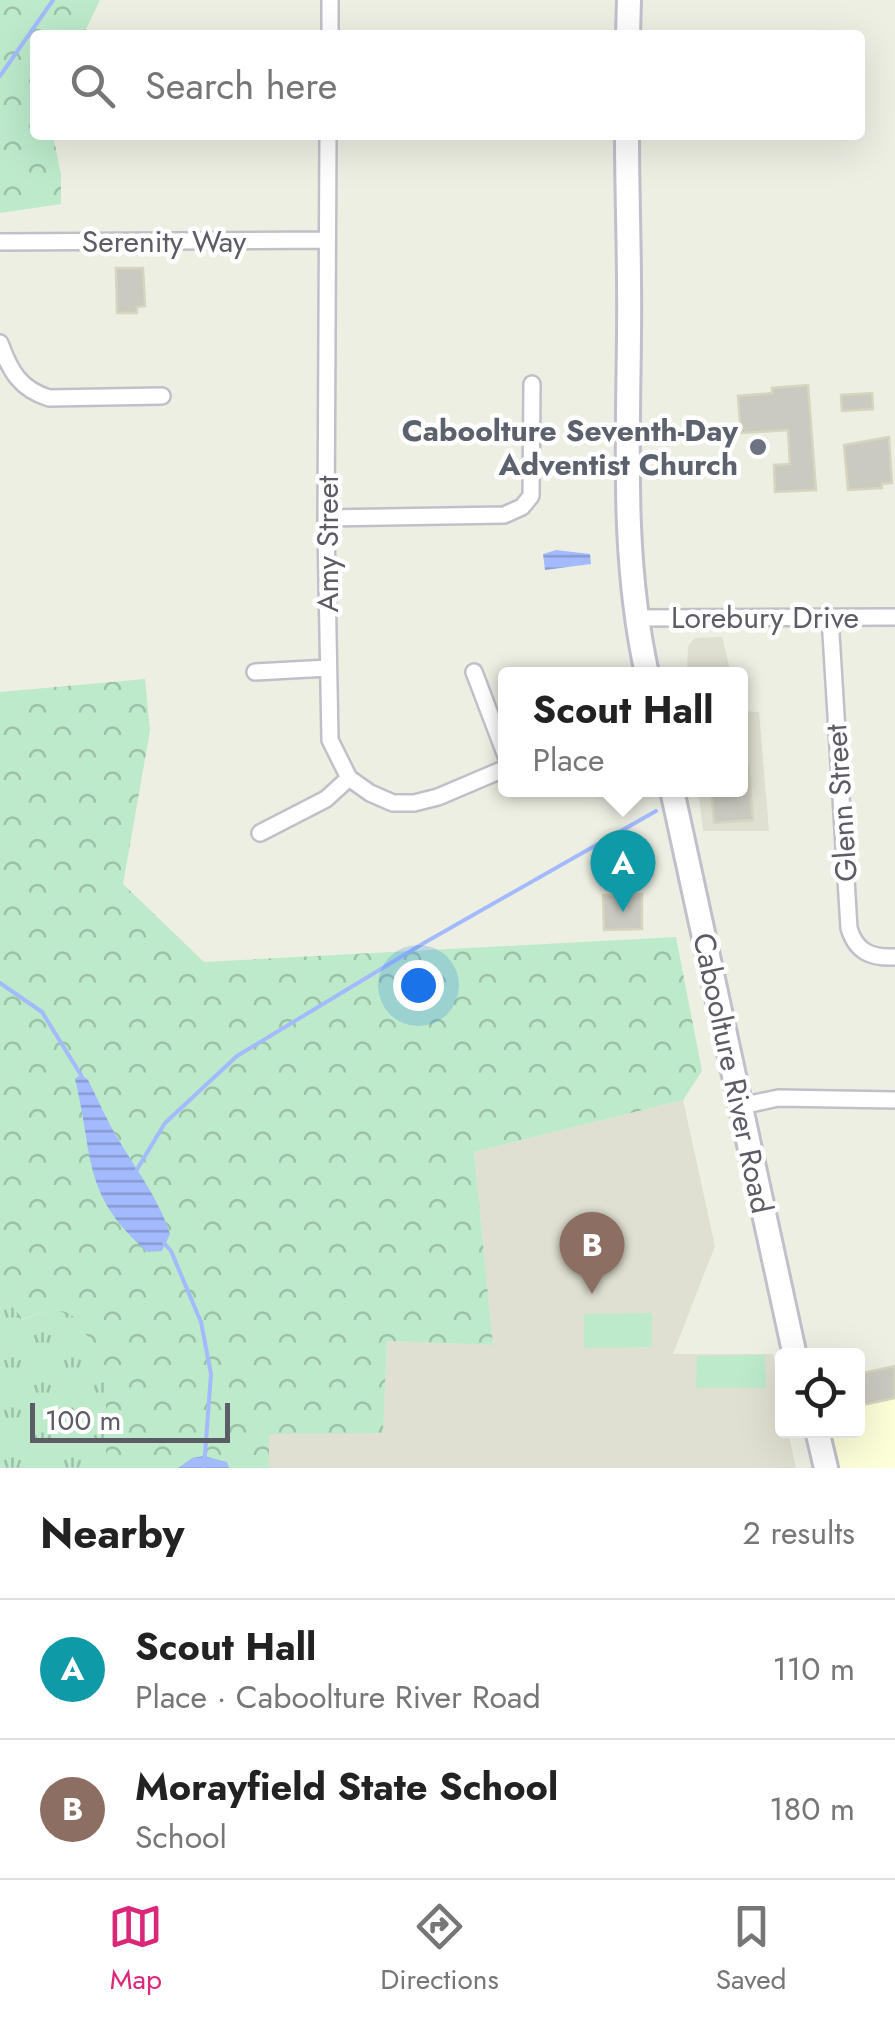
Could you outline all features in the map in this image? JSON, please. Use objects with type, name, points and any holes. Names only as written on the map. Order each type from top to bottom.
[{"type":"main road","points":[[628,0],[628,30]]},
{"type":"main road","points":[[628,140],[627,516],[634,618],[645,667]]},
{"type":"main road","name":"Caboolture River Road","points":[[674,797],[793,1348]]},
{"type":"main road","points":[[806,1438],[812,1468]]},
{"type":"main road","points":[[819,1438],[826,1468]]},
{"type":"street","points":[[330,0],[330,30]]},
{"type":"street","name":"Amy Street","points":[[328,140],[326,518],[330,740],[349,778]]},
{"type":"street","name":"Serenity Way","points":[[0,242],[327,240]]},
{"type":"street","points":[[0,343],[14,376],[36,394],[49,398],[162,396]]},
{"type":"street","points":[[326,518],[504,514],[522,508],[531,496],[532,384]]},
{"type":"street","name":"Glenn Street","points":[[830,617],[849,928],[852,940],[868,954],[895,957]]},
{"type":"street","name":"Lorebury Drive","points":[[634,618],[895,617]]},
{"type":"street","points":[[256,672],[328,668]]},
{"type":"street","points":[[474,672],[498,735]]},
{"type":"street","points":[[260,833],[326,799],[349,778],[393,803],[414,803],[498,771]]},
{"type":"street","points":[[741,1106],[778,1098],[895,1100]]},
{"type":"shaded area","points":[[722,637],[729,667],[687,667],[688,646],[695,638]]},
{"type":"shaded area","points":[[748,711],[759,712],[769,831],[703,831],[699,797],[748,797]]},
{"type":"shaded area","points":[[683,1100],[715,1246],[673,1354],[773,1354],[775,1438],[790,1438],[796,1468],[269,1468],[268,1434],[383,1432],[387,1341],[493,1345],[474,1152]]},
{"type":"shaded area","points":[[895,1366],[895,1468],[840,1468],[834,1438],[865,1438],[865,1372]]},
{"type":"green space","points":[[0,0],[100,0],[85,30],[30,30],[30,140],[54,140],[61,175],[61,204],[0,213]]},
{"type":"green space","points":[[145,679],[150,731],[123,884],[204,962],[676,937],[702,1071],[683,1100],[474,1152],[493,1345],[387,1341],[383,1433],[269,1434],[269,1468],[106,1468],[106,1377],[53,1309],[20,1320],[0,1287],[0,692]]},
{"type":"green space","points":[[0,1287],[21,1320],[53,1309],[73,1316],[99,1353],[106,1377],[106,1468],[0,1468]]},
{"type":"green space","points":[[652,1313],[652,1347],[584,1348],[584,1314]]},
{"type":"green space","points":[[765,1355],[766,1388],[696,1388],[697,1356]]},
{"type":"water","points":[[556,550],[590,554],[591,564],[545,570],[543,554]]},
{"type":"water","points":[[81,1074],[88,1080],[159,1208],[170,1234],[162,1251],[148,1252],[126,1231],[100,1193],[75,1079]]},
{"type":"water","points":[[204,1456],[227,1462],[229,1468],[178,1468],[192,1458]]},
{"type":"building","points":[[116,268],[143,268],[145,306],[137,307],[137,313],[117,313]]},
{"type":"building","points":[[808,385],[816,490],[775,492],[774,465],[790,464],[788,430],[741,433],[738,396]]},
{"type":"building","points":[[872,393],[873,409],[842,411],[841,395]]},
{"type":"building","points":[[889,437],[892,483],[882,484],[882,488],[848,490],[844,445]]},
{"type":"building","points":[[748,764],[753,820],[714,823],[712,797],[748,797]]},
{"type":"building","points":[[642,894],[642,929],[604,930],[603,895]]},
{"type":"building","points":[[895,1366],[895,1398],[865,1404],[865,1372]]},
{"type":"waterway","points":[[32,30],[53,0]]},
{"type":"waterway","points":[[0,76],[30,33]]},
{"type":"waterway","points":[[136,1171],[165,1123],[237,1056],[424,943],[656,811]]},
{"type":"waterway","points":[[0,983],[42,1012],[81,1075]]},
{"type":"waterway","points":[[164,1243],[201,1322],[211,1374],[204,1468]]},
{"type":"place","name":"Caboolture Seventh-Day Adventist Church","points":[[758,447]]},
{"type":"place","name":"Scout Hall","points":[[623,912]]},
{"type":"place","name":"Morayfield State School","points":[[592,1294]]}]
